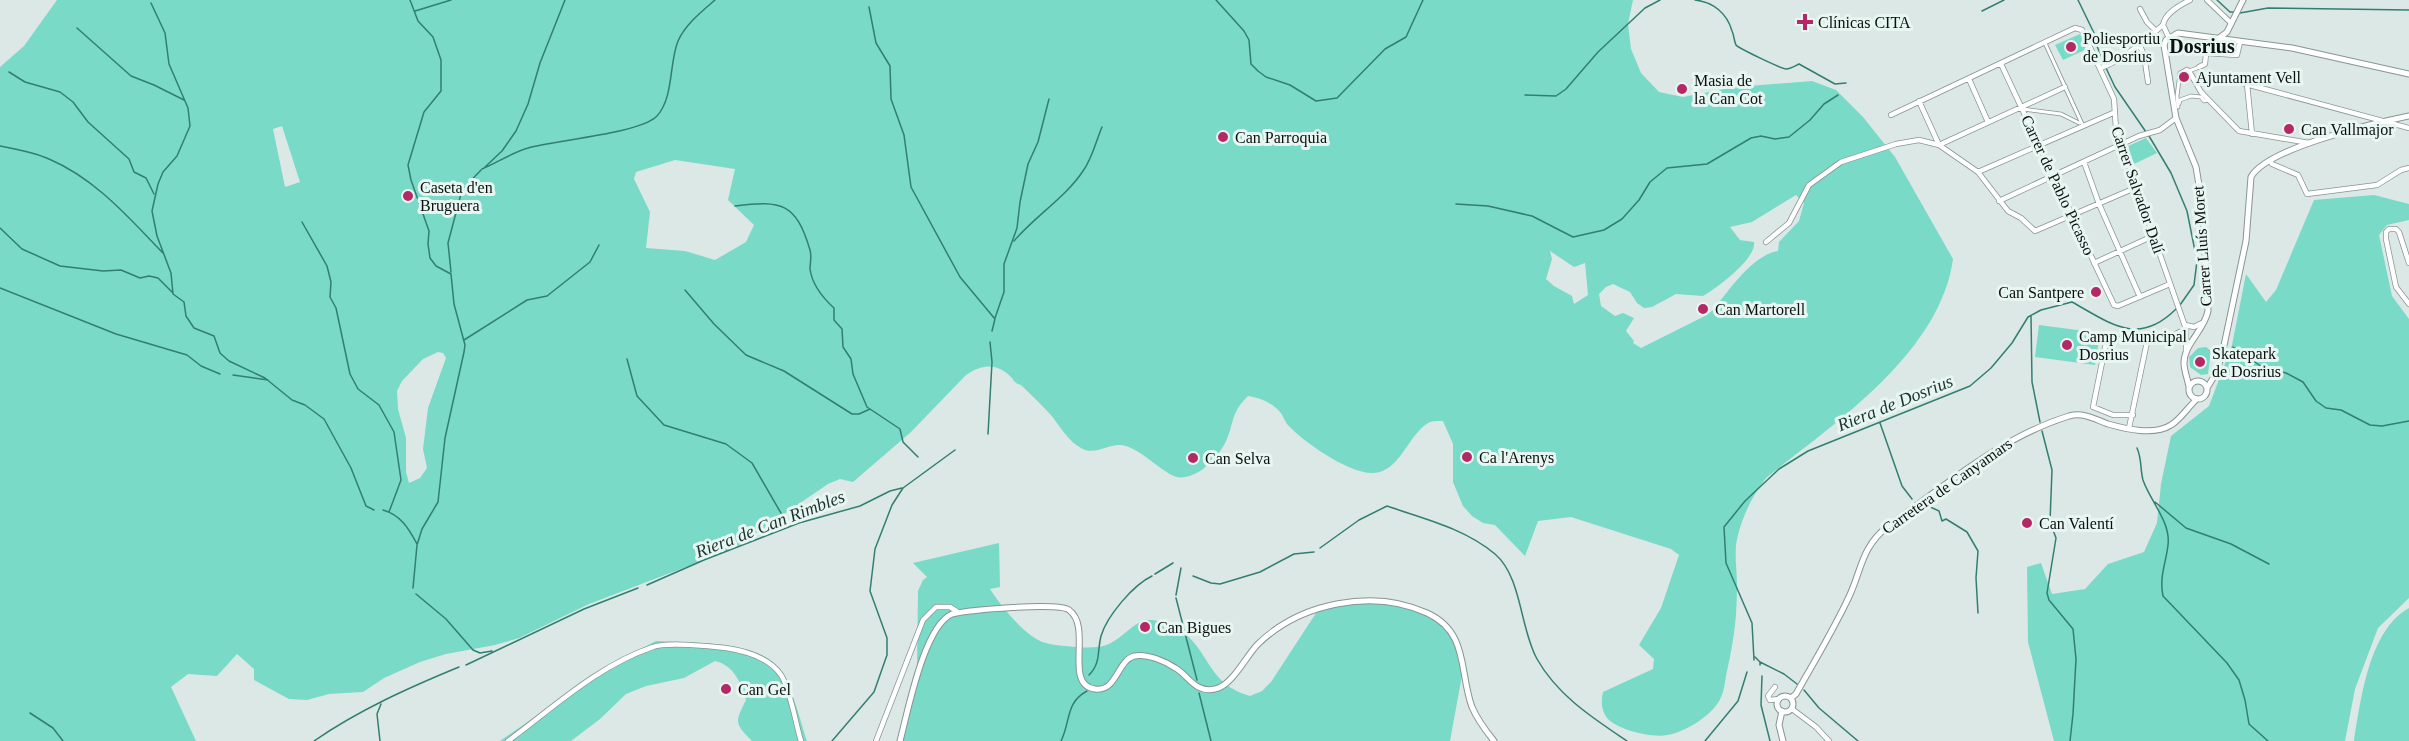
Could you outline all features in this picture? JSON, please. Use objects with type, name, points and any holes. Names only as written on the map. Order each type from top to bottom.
[{"type":"street","points":[[2174,0],[2179,6]]},
{"type":"street","points":[[2190,0],[2163,20],[2169,38],[2178,33],[2292,48],[2409,74]]},
{"type":"street","points":[[2207,0],[2231,21],[2233,35],[2240,42]]},
{"type":"street","points":[[2219,38],[2227,32],[2241,3]]},
{"type":"street","points":[[2140,9],[2147,22],[2156,31]]},
{"type":"street","points":[[2103,68],[2112,64],[2163,25]]},
{"type":"street","name":"Carrer Salvador Dalí","points":[[2044,43],[2075,28],[2082,30],[2103,68],[2114,99],[2113,113],[2135,188],[2186,327],[2194,339]]},
{"type":"street","name":"Carrer Lluís Moret","points":[[2169,38],[2164,45],[2176,118],[2196,167],[2203,209],[2208,299],[2206,320],[2186,351]]},
{"type":"street","points":[[2176,108],[2180,73],[2205,64],[2206,53],[2238,55],[2240,42]]},
{"type":"street","points":[[1891,115],[2044,43],[2083,126]]},
{"type":"street","points":[[2139,44],[2144,55],[2148,82]]},
{"type":"street","name":"Carrer de Pablo Picasso","points":[[2001,64],[2115,307],[2140,297]]},
{"type":"street","points":[[2188,70],[2201,92],[2238,132],[2309,143]]},
{"type":"street","points":[[1969,79],[1988,122]]},
{"type":"street","points":[[2235,81],[2409,128]]},
{"type":"street","points":[[2247,84],[2253,135]]},
{"type":"street","points":[[1939,145],[2065,87]]},
{"type":"street","points":[[2176,108],[2180,100],[2191,96],[2201,97],[2204,101],[2210,100]]},
{"type":"street","points":[[1919,101],[1939,145]]},
{"type":"street","points":[[2022,108],[2061,114],[2076,120],[2083,126]]},
{"type":"street","points":[[1978,172],[2113,113]]},
{"type":"street","points":[[2190,395],[2197,399],[2205,396],[2222,355],[2246,241],[2251,177],[2259,166],[2309,143],[2383,121],[2409,116]]},
{"type":"street","points":[[2000,201],[2139,136],[2160,130],[2176,118]]},
{"type":"street","points":[[1766,242],[1789,223],[1809,185],[1841,162],[1896,144],[1919,140],[1939,145],[1978,172],[2008,211],[2021,218],[2032,230],[2038,231],[2135,188]]},
{"type":"street","points":[[2270,160],[2272,164],[2298,175],[2307,195],[2377,185],[2409,168]]},
{"type":"street","points":[[2084,162],[2099,204],[2140,297],[2170,284]]},
{"type":"street","points":[[2409,263],[2398,232],[2396,229],[2390,229],[2386,232],[2386,239],[2396,288],[2409,304]]},
{"type":"street","points":[[2094,263],[2153,236]]},
{"type":"street","points":[[2133,415],[2112,416],[2093,407],[2107,338],[2147,342],[2165,339],[2186,327],[2200,325],[2206,320]]},
{"type":"street","name":"Carrer Salvador Dalí","points":[[2186,327],[2186,351]]},
{"type":"street","points":[[2128,428],[2133,415],[2147,342]]},
{"type":"street","points":[[2186,351],[2184,363],[2190,395],[2187,408]]},
{"type":"street","points":[[2187,374],[2207,388]]},
{"type":"street","points":[[2189,387],[2215,375]]},
{"type":"street","name":"Carretera de Canyamars","points":[[1791,698],[1796,694],[1847,602],[1867,549],[1878,534],[1888,526],[2005,444],[2069,416],[2087,415],[2128,428],[2161,430],[2172,424],[2197,399]]},
{"type":"street","points":[[900,741],[917,675],[931,639],[941,621],[958,612],[1045,606],[1065,608],[1076,617],[1079,625],[1080,676],[1088,687],[1097,690],[1109,686],[1127,660],[1138,655],[1170,666],[1191,684],[1209,690],[1225,684],[1257,645],[1280,626],[1305,613],[1331,605],[1355,602],[1389,602],[1406,606],[1429,614],[1444,625],[1456,639],[1461,652],[1472,706],[1494,741]]},
{"type":"street","points":[[876,741],[923,620],[936,607],[950,607],[958,612]]},
{"type":"street","points":[[508,741],[605,669],[650,647],[672,645],[718,647],[749,652],[773,666],[783,677],[801,741]]},
{"type":"street","points":[[1775,687],[1768,696],[1770,700],[1785,696],[1791,698],[1792,709]]},
{"type":"street","points":[[1779,699],[1778,707],[1782,711],[1787,712],[1792,709]]},
{"type":"street","points":[[1792,709],[1816,727],[1829,741]]},
{"type":"street","points":[[1782,711],[1779,725],[1783,741]]},
{"type":"green space","points":[[57,0],[1633,0],[1628,24],[1631,49],[1641,73],[1659,92],[1683,97],[1735,87],[1812,81],[1836,90],[1863,117],[1895,157],[1953,259],[1944,293],[1928,325],[1906,355],[1852,409],[1766,478],[1756,492],[1737,539],[1736,618],[1722,694],[1718,703],[1706,716],[1690,727],[1674,733],[1652,735],[1619,726],[1607,718],[1602,702],[1603,692],[1653,669],[1654,659],[1639,645],[1661,608],[1679,555],[1671,549],[1571,517],[1538,521],[1525,556],[1495,525],[1483,523],[1463,506],[1453,482],[1453,444],[1443,421],[1430,422],[1422,427],[1391,466],[1383,471],[1363,472],[1339,462],[1314,447],[1287,424],[1281,413],[1273,406],[1261,399],[1248,396],[1236,413],[1222,449],[1200,471],[1190,476],[1180,477],[1166,472],[1126,446],[1115,445],[1092,451],[1081,448],[1010,376],[993,367],[982,367],[965,376],[911,432],[853,482],[840,479],[828,484],[733,549],[589,604],[519,638],[420,662],[384,678],[363,692],[329,694],[307,700],[289,699],[254,680],[254,669],[237,654],[217,676],[188,674],[171,687],[196,741],[0,741],[0,67],[24,46]],"holes":[[[282,126],[300,182],[285,187],[273,129]],[[675,160],[735,169],[728,200],[754,225],[746,242],[715,260],[685,251],[646,248],[650,212],[634,179],[636,172]],[[1796,195],[1804,203],[1799,221],[1779,242],[1778,251],[1759,259],[1733,285],[1712,311],[1703,317],[1641,348],[1633,343],[1634,341],[1626,331],[1634,318],[1623,313],[1615,316],[1601,306],[1599,294],[1613,284],[1630,292],[1637,303],[1644,308],[1652,307],[1676,294],[1703,296],[1726,280],[1749,256],[1754,242],[1740,240],[1730,227],[1752,222]],[[1550,251],[1574,267],[1585,263],[1588,295],[1574,304],[1572,296],[1546,279],[1552,259]],[[438,352],[443,353],[446,358],[428,408],[423,449],[427,468],[420,478],[409,483],[406,472],[406,438],[398,409],[397,391],[402,381],[423,359]]]},
{"type":"green space","name":"Poliesportiu de Dosrius","points":[[2080,34],[2087,49],[2063,60],[2055,45]]},
{"type":"green space","points":[[2146,138],[2157,153],[2132,165],[2126,147]]},
{"type":"green space","points":[[2374,195],[2409,204],[2409,220],[2387,225],[2379,235],[2392,296],[2409,319],[2409,598],[2378,628],[2355,689],[2345,741],[2054,741],[2028,642],[2027,567],[2041,563],[2052,594],[2085,589],[2108,564],[2144,552],[2157,523],[2161,484],[2171,436],[2209,406],[2232,345],[2246,274],[2266,302],[2276,290],[2314,200]]},
{"type":"green space","name":"Camp Municipal Dosrius","points":[[2039,325],[2100,333],[2095,365],[2035,357]]},
{"type":"green space","name":"Skatepark de Dosrius","points":[[2206,347],[2211,351],[2208,374],[2201,375],[2190,367],[2189,357],[2198,348]]},
{"type":"green space","points":[[999,543],[1000,587],[990,589],[1022,628],[1038,640],[1058,645],[1098,647],[1109,644],[1141,622],[1156,620],[1181,631],[1192,640],[1223,681],[1234,690],[1250,696],[1262,691],[1271,682],[1320,607],[1333,603],[1384,604],[1422,610],[1452,633],[1463,670],[1450,741],[900,741],[917,669],[918,591],[927,577],[913,563]]},
{"type":"green space","points":[[2409,608],[2409,741],[2354,741],[2364,686],[2376,649],[2395,618]]},
{"type":"green space","points":[[656,641],[738,647],[767,658],[783,675],[795,702],[807,741],[752,741],[738,722],[746,700],[739,681],[732,671],[722,663],[715,661],[684,678],[646,686],[626,694],[600,719],[571,741],[500,741],[613,663]]},
{"type":"waterway","points":[[410,0],[418,21],[433,37],[441,60],[441,91],[424,112],[408,165],[429,231],[430,258],[436,266],[451,274],[454,304],[465,345],[445,438],[438,502],[422,529],[417,545],[413,588]]},
{"type":"waterway","points":[[415,11],[451,0]]},
{"type":"waterway","points":[[485,167],[502,151],[516,131],[565,0]]},
{"type":"waterway","points":[[482,169],[528,148],[615,132],[647,122],[657,116],[669,90],[678,41],[689,24],[715,0]]},
{"type":"waterway","points":[[1216,0],[1244,31],[1249,40],[1251,64],[1266,77],[1290,85],[1316,101],[1337,98],[1385,49],[1406,37],[1423,0]]},
{"type":"waterway","points":[[1525,95],[1556,96],[1566,89],[1598,52],[1645,8],[1660,0]]},
{"type":"waterway","points":[[1695,0],[1708,3],[1723,14],[1730,25],[1736,45],[1744,50],[1786,69],[1799,64],[1835,84],[1846,83]]},
{"type":"waterway","points":[[1982,11],[2004,0]]},
{"type":"waterway","name":"Riera de Dosrius","points":[[2078,0],[2095,35],[2094,39],[2104,63]]},
{"type":"waterway","points":[[2217,0],[2230,12],[2235,12]]},
{"type":"waterway","points":[[151,3],[165,33],[169,64],[188,108],[190,126],[177,156],[163,172],[152,211],[157,236],[171,273],[173,294],[184,302],[186,316],[194,328],[214,336],[220,353],[229,361],[265,378],[292,400],[305,405],[324,419],[351,468],[366,506],[374,510]]},
{"type":"waterway","points":[[869,7],[876,43],[890,66],[891,99],[904,135],[911,187],[960,277],[995,319],[992,331]]},
{"type":"waterway","points":[[2240,13],[2268,8],[2409,10]]},
{"type":"waterway","points":[[77,28],[131,76],[184,100]]},
{"type":"waterway","name":"Riera de Dosrius","points":[[2106,68],[2115,87],[2146,132]]},
{"type":"waterway","points":[[9,72],[25,82],[60,92],[73,102],[88,122],[129,159],[134,172],[146,178],[154,194]]},
{"type":"waterway","points":[[1456,204],[1488,206],[1532,216],[1573,237],[1604,230],[1622,219],[1639,200],[1650,182],[1667,168],[1707,164],[1751,138],[1789,137],[1810,120],[1824,104],[1838,95]]},
{"type":"waterway","points":[[995,318],[1004,292],[1004,264],[1017,228],[1028,164],[1038,142],[1049,99]]},
{"type":"waterway","points":[[1014,241],[1059,198],[1083,171],[1102,127]]},
{"type":"waterway","name":"Riera de Dosrius","points":[[2149,136],[2171,173],[2187,211],[2197,261],[2194,285],[2180,305]]},
{"type":"waterway","points":[[0,146],[43,157],[82,177],[111,200],[163,253]]},
{"type":"waterway","points":[[451,272],[448,243],[462,190],[481,170]]},
{"type":"waterway","points":[[735,206],[776,205],[785,208],[799,222],[811,252],[810,269],[813,280],[822,295],[834,308],[834,320],[842,329],[843,347],[851,359],[853,374],[867,407],[900,429],[903,442],[918,457]]},
{"type":"waterway","points":[[302,222],[327,266],[331,282],[330,297],[336,308],[350,374],[358,389],[379,405],[394,432],[401,480],[389,512]]},
{"type":"waterway","points":[[0,228],[22,249],[60,266],[103,271],[121,270],[140,278],[149,276],[158,278],[173,293]]},
{"type":"waterway","points":[[464,340],[527,300],[547,296],[590,262],[599,245]]},
{"type":"waterway","points":[[0,288],[116,334],[187,355],[201,366],[220,374]]},
{"type":"waterway","points":[[685,290],[714,324],[746,355],[784,371],[852,414],[859,414],[870,409]]},
{"type":"waterway","name":"Riera de Dosrius","points":[[1754,660],[1752,623],[1726,563],[1724,527],[1745,501],[1779,469],[1808,451],[1970,386],[1991,368],[2012,343],[2028,317],[2041,310],[2072,302],[2112,323],[2124,328],[2136,329],[2149,327],[2176,309]]},
{"type":"waterway","points":[[2031,316],[2032,382],[2040,422]]},
{"type":"waterway","points":[[988,434],[992,362],[990,342]]},
{"type":"waterway","points":[[2233,347],[2262,367],[2286,373],[2303,382],[2316,401],[2326,408],[2341,410],[2370,425],[2382,426],[2409,421]]},
{"type":"waterway","points":[[627,359],[637,396],[664,425],[726,444],[752,463],[789,527]]},
{"type":"waterway","points":[[233,375],[268,380]]},
{"type":"waterway","points":[[1880,423],[1902,486],[1912,499]]},
{"type":"waterway","points":[[2042,431],[2052,470],[2050,522],[2056,538],[2047,593],[2049,600],[2073,629],[2076,659],[2070,741]]},
{"type":"waterway","points":[[2137,448],[2143,480],[2163,520],[2168,536],[2162,576],[2163,596],[2227,663],[2239,680],[2249,724],[2268,741]]},
{"type":"waterway","points":[[832,741],[874,692],[887,655],[887,638],[870,591],[875,549],[892,505],[903,488],[955,450]]},
{"type":"waterway","name":"Riera de Can Rimbles","points":[[647,585],[799,523],[860,506],[890,491],[902,488]]},
{"type":"waterway","points":[[2155,502],[2186,528],[2231,544],[2269,564]]},
{"type":"waterway","points":[[1926,505],[1939,511],[1942,521],[1946,519],[1967,532],[1978,551],[1976,578],[1978,613]]},
{"type":"waterway","name":"Riera de Dosrius","points":[[1320,548],[1359,520],[1387,506],[1443,525],[1483,545],[1495,554],[1511,576],[1531,647],[1546,672],[1577,705],[1627,741]]},
{"type":"waterway","points":[[383,510],[400,519],[417,544]]},
{"type":"waterway","points":[[1193,576],[1220,584],[1260,572],[1294,554],[1314,552]]},
{"type":"waterway","points":[[1155,574],[1173,563]]},
{"type":"waterway","points":[[1176,595],[1181,568]]},
{"type":"waterway","points":[[1089,675],[1097,662],[1101,636],[1109,619],[1129,594],[1152,576]]},
{"type":"waterway","name":"Riera de Can Rimbles","points":[[466,665],[584,609],[638,588]]},
{"type":"waterway","points":[[416,594],[446,619],[473,650],[480,653],[492,651]]},
{"type":"waterway","points":[[1176,598],[1197,680]]},
{"type":"waterway","points":[[1755,657],[1760,665]]},
{"type":"waterway","points":[[1760,662],[1784,674],[1797,684]]},
{"type":"waterway","name":"Riera de Can Rimbles","points":[[314,741],[384,700],[459,667]]},
{"type":"waterway","name":"Riera de Dosrius","points":[[1705,741],[1738,701],[1747,672]]},
{"type":"waterway","points":[[1762,676],[1761,705],[1770,741]]},
{"type":"waterway","points":[[1804,690],[1819,708],[1858,741]]},
{"type":"waterway","points":[[1061,741],[1075,701],[1087,691]]},
{"type":"waterway","points":[[1199,693],[1211,741]]},
{"type":"waterway","points":[[380,741],[377,714],[381,704]]},
{"type":"waterway","points":[[30,713],[53,728],[63,741]]},
{"type":"place","name":"Clínicas CITA","points":[[1805,22]]},
{"type":"place","name":"Poliesportiu de Dosrius","points":[[2071,47]]},
{"type":"place","name":"Ajuntament Vell","points":[[2184,77]]},
{"type":"place","name":"Masia de la Can Cot","points":[[1682,89]]},
{"type":"place","name":"Can Vallmajor","points":[[2289,129]]},
{"type":"place","name":"Can Parroquia","points":[[1223,137]]},
{"type":"place","name":"Caseta d'en Bruguera","points":[[408,196]]},
{"type":"place","name":"Can Santpere","points":[[2096,292]]},
{"type":"place","name":"Can Martorell","points":[[1703,309]]},
{"type":"place","name":"Camp Municipal Dosrius","points":[[2067,345]]},
{"type":"place","name":"Skatepark de Dosrius","points":[[2200,362]]},
{"type":"place","name":"Ca l'Arenys","points":[[1467,457]]},
{"type":"place","name":"Can Selva","points":[[1193,458]]},
{"type":"place","name":"Can Valentí","points":[[2027,523]]},
{"type":"place","name":"Can Bigues","points":[[1145,627]]},
{"type":"place","name":"Can Gel","points":[[726,689]]},
{"type":"district","name":"Dosrius","points":[[2202,46]]}]
